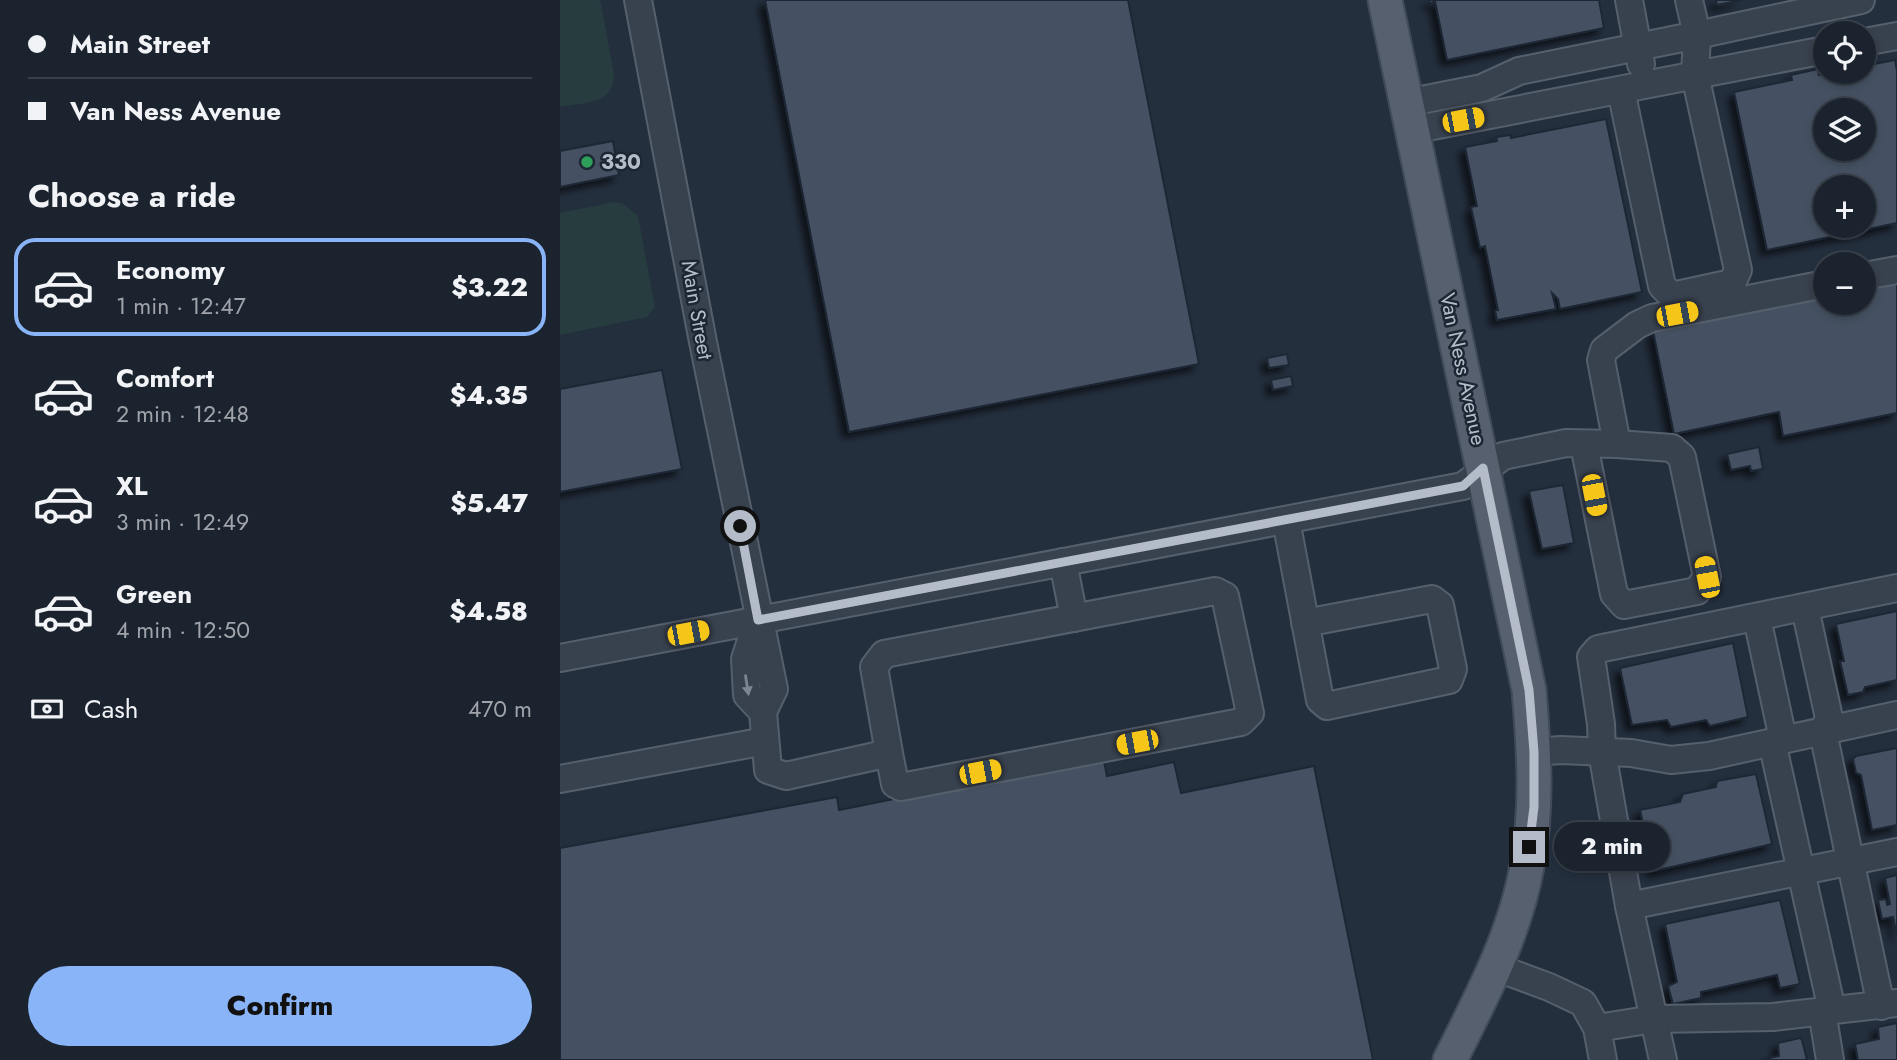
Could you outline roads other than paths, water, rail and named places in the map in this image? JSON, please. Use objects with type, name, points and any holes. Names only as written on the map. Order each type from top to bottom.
[{"type":"main road","name":"Van Ness Avenue","points":[[1385,0],[1529,690],[1534,752],[1534,807],[1527,867],[1512,923],[1495,967],[1450,1060]]},
{"type":"street","name":"Main Street","points":[[638,0],[758,620]]},
{"type":"street","points":[[1629,0],[1638,47],[1632,87],[1662,286],[1672,296],[1732,283],[1738,270],[1695,75],[1697,36],[1689,0]]},
{"type":"street","points":[[1409,117],[1519,71],[1861,0]]},
{"type":"street","points":[[1876,40],[1897,36]]},
{"type":"street","points":[[1409,117],[1488,115],[1813,52]]},
{"type":"street","points":[[1482,88],[1488,115]]},
{"type":"street","points":[[1876,274],[1897,270]]},
{"type":"street","points":[[1617,444],[1601,360],[1604,350],[1637,325],[1652,318],[1813,286]]},
{"type":"street","points":[[560,658],[1463,486],[1483,468],[1503,456],[1566,443],[1672,448],[1682,457],[1707,577],[1697,591],[1624,605],[1614,594],[1584,445]]},
{"type":"street","points":[[1286,520],[1305,624],[1320,700],[1327,706],[1448,680],[1453,669],[1440,605],[1432,599],[1305,624]]},
{"type":"street","points":[[1063,562],[1074,618]]},
{"type":"street","points":[[1663,1060],[1629,906],[1602,752],[1601,724],[1591,657],[1598,649],[1897,588]]},
{"type":"street","points":[[1216,591],[1225,596],[1250,713],[1241,722],[901,787],[895,784],[889,753],[874,667],[884,654],[1216,591]]},
{"type":"street","points":[[1597,1028],[1654,1019],[1773,1017],[1889,1005],[1849,862],[1823,732],[1829,718],[1805,608]]},
{"type":"street","points":[[1757,618],[1827,1010],[1830,1060]]},
{"type":"street","points":[[758,620],[745,659],[747,695],[763,712],[768,770],[786,776],[889,753]]},
{"type":"street","points":[[1534,752],[1630,753],[1671,760],[1709,756],[1897,715]]},
{"type":"street","points":[[560,779],[765,741]]},
{"type":"street","points":[[1629,906],[1897,852]]},
{"type":"street","points":[[1495,967],[1583,1003],[1597,1028],[1603,1060]]},
{"type":"place","name":"330","points":[[587,162]]}]
